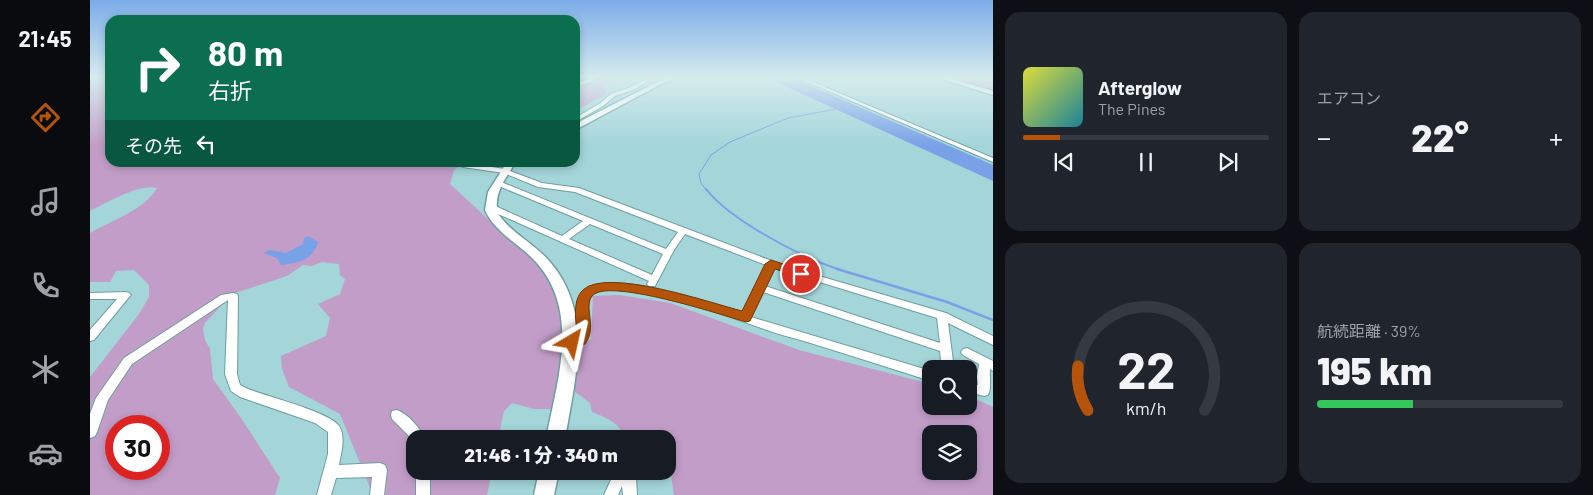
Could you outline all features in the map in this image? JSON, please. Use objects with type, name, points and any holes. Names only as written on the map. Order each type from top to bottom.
[{"type":"highway","points":[[580,124],[627,100]]},
{"type":"highway","points":[[505,172],[491,199],[490,207],[497,220],[536,254],[554,275],[560,285],[568,308],[572,342],[557,430]]},
{"type":"highway","points":[[544,495],[547,480]]},
{"type":"street","points":[[580,117],[607,100]]},
{"type":"street","points":[[852,100],[993,160]]},
{"type":"street","points":[[482,167],[505,172],[541,185],[576,190],[771,264],[942,316],[993,341]]},
{"type":"street","points":[[505,172],[589,221],[668,253]]},
{"type":"street","points":[[490,207],[654,280]]},
{"type":"street","points":[[563,239],[589,221]]},
{"type":"street","points":[[651,291],[654,280],[668,253],[684,231]]},
{"type":"street","points":[[746,317],[771,264]]},
{"type":"street","points":[[572,342],[580,340],[584,335],[582,303],[584,297],[591,290],[599,287],[613,286],[651,291],[746,317],[760,324],[922,373]]},
{"type":"street","points":[[760,288],[946,349]]},
{"type":"street","points":[[90,296],[126,295],[90,337]]},
{"type":"street","points":[[90,432],[102,398],[128,361],[214,304],[233,296],[231,374],[235,388],[319,418],[334,429],[336,438],[324,495]]},
{"type":"street","points":[[942,316],[947,360]]},
{"type":"street","points":[[966,352],[989,364],[988,380],[984,391],[977,389]]},
{"type":"street","points":[[397,415],[412,430]]},
{"type":"street","points":[[330,472],[380,470],[377,495]]},
{"type":"street","points":[[611,495],[619,477],[624,473],[629,476],[630,495]]},
{"type":"street","points":[[423,480],[423,495]]},
{"type":"shaded area","points":[[90,100],[105,100],[105,167],[458,167],[454,170],[450,184],[536,260],[556,286],[566,343],[554,409],[534,409],[512,403],[504,411],[500,430],[406,430],[406,480],[490,480],[487,495],[373,495],[340,414],[289,387],[282,369],[281,356],[326,336],[330,318],[318,304],[340,294],[345,279],[340,275],[339,264],[322,262],[312,266],[303,265],[287,276],[232,294],[205,323],[203,329],[205,340],[210,349],[213,379],[280,478],[275,495],[90,495],[90,377],[139,314],[149,297],[149,285],[134,270],[116,271],[110,282],[90,282],[90,233],[136,209],[157,188],[142,188],[90,211]]},
{"type":"shaded area","points":[[580,100],[595,100],[580,108]]},
{"type":"shaded area","points":[[619,295],[670,303],[799,350],[922,382],[922,415],[977,415],[977,400],[993,407],[993,495],[674,495],[672,480],[676,480],[676,430],[621,430],[607,419],[592,412],[590,403],[571,389],[579,348],[591,339],[593,296]]},
{"type":"water","points":[[816,100],[843,100],[993,165],[993,181]]},
{"type":"water","points":[[308,236],[318,242],[316,248],[309,257],[299,262],[281,265],[277,258],[264,253],[269,250],[286,253],[303,244],[304,238]]},
{"type":"waterway","points":[[707,191],[701,183],[699,174],[711,155],[730,142],[788,118],[837,109]]},
{"type":"waterway","points":[[706,189],[717,201],[750,226],[788,248],[841,270]]},
{"type":"waterway","points":[[837,269],[947,302],[993,320]]},
{"type":"route","points":[[572,342],[577,342],[584,335],[582,303],[587,293],[595,288],[613,286],[651,291],[746,317],[771,264],[801,274]]}]
